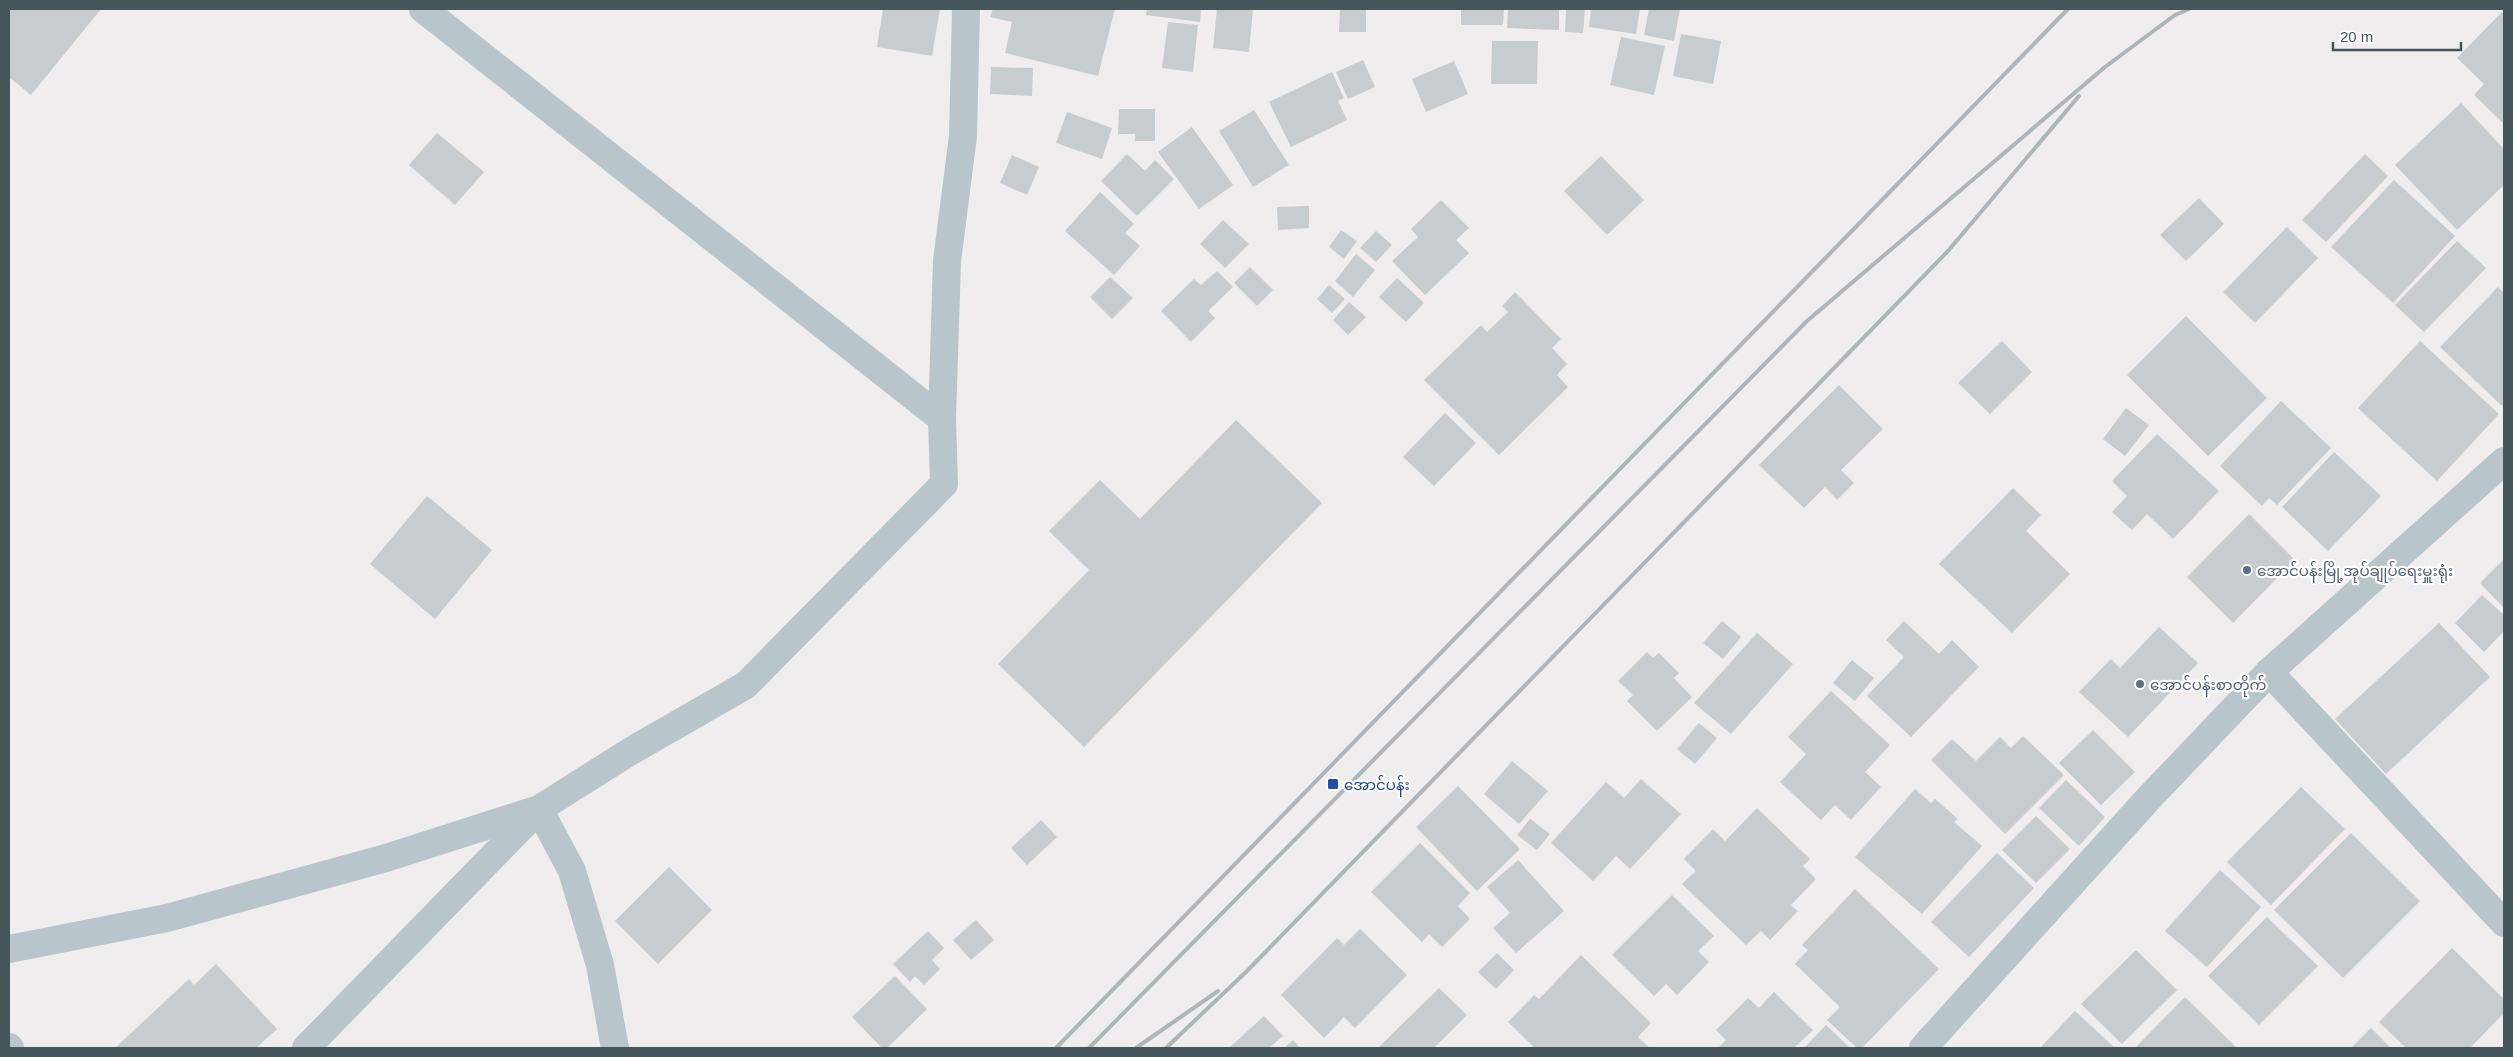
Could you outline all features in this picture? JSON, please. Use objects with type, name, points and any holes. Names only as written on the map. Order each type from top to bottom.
[{"type":"street","points":[[423,9],[942,419]]},
{"type":"street","points":[[306,1048],[539,809],[631,751],[746,685],[944,484],[942,419],[947,261],[963,136],[966,9]]},
{"type":"street","points":[[1923,1048],[2148,799],[2269,672],[2504,461]]},
{"type":"street","points":[[2269,672],[2504,923]]},
{"type":"street","points":[[9,948],[176,915],[386,858],[539,809]]},
{"type":"street","points":[[539,809],[572,871],[600,965],[615,1048]]},
{"type":"building","points":[[9,9],[101,9],[31,95],[9,77]]},
{"type":"building","points":[[883,9],[940,9],[932,56],[877,47]]},
{"type":"building","points":[[993,9],[1115,9],[1098,76],[1005,53],[1012,22],[990,17]]},
{"type":"building","points":[[1147,9],[1201,9],[1200,22],[1146,15]]},
{"type":"building","points":[[1217,9],[1253,9],[1249,52],[1213,48]]},
{"type":"building","points":[[1340,9],[1366,9],[1366,32],[1339,32]]},
{"type":"building","points":[[1461,9],[1504,9],[1503,25],[1461,25]]},
{"type":"building","points":[[1508,9],[1559,9],[1559,30],[1507,28]]},
{"type":"building","points":[[1566,9],[1585,9],[1583,33],[1565,32]]},
{"type":"building","points":[[1591,9],[1640,9],[1636,34],[1589,27]]},
{"type":"building","points":[[1649,9],[1680,9],[1674,41],[1644,35]]},
{"type":"building","points":[[2502,12],[2504,14],[2504,124],[2474,95],[2484,84],[2457,58]]},
{"type":"building","points":[[1168,22],[1198,25],[1193,72],[1162,68]]},
{"type":"building","points":[[1681,34],[1721,41],[1713,84],[1673,76]]},
{"type":"building","points":[[1621,37],[1665,46],[1654,95],[1610,85]]},
{"type":"building","points":[[1492,41],[1538,41],[1537,84],[1491,84]]},
{"type":"building","points":[[1363,60],[1375,87],[1348,99],[1336,72]]},
{"type":"building","points":[[1454,61],[1468,94],[1426,112],[1412,79]]},
{"type":"building","points":[[991,67],[1033,68],[1032,96],[990,94]]},
{"type":"building","points":[[1332,72],[1344,98],[1338,101],[1347,120],[1291,147],[1269,102]]},
{"type":"building","points":[[2461,103],[2504,149],[2504,185],[2457,230],[2395,165]]},
{"type":"building","points":[[1119,109],[1155,109],[1155,141],[1135,141],[1135,134],[1118,134]]},
{"type":"building","points":[[1254,110],[1289,165],[1253,187],[1219,131]]},
{"type":"building","points":[[1067,112],[1112,128],[1102,159],[1056,143]]},
{"type":"building","points":[[1192,127],[1233,185],[1199,209],[1158,152]]},
{"type":"building","points":[[437,133],[484,172],[455,205],[409,165]]},
{"type":"building","points":[[1127,154],[1145,171],[1155,160],[1174,179],[1137,216],[1101,181]]},
{"type":"building","points":[[2365,154],[2388,176],[2326,242],[2302,220]]},
{"type":"building","points":[[1012,155],[1039,167],[1027,195],[1000,183]]},
{"type":"building","points":[[1601,156],[1644,200],[1607,235],[1564,191]]},
{"type":"building","points":[[2394,180],[2455,236],[2393,303],[2331,247]]},
{"type":"building","points":[[1100,192],[1134,224],[1125,233],[1140,246],[1114,275],[1065,231]]},
{"type":"building","points":[[2199,198],[2224,224],[2186,261],[2160,235]]},
{"type":"building","points":[[1441,200],[1469,228],[1456,240],[1469,253],[1425,295],[1392,261],[1418,237],[1411,229]]},
{"type":"building","points":[[1309,206],[1309,228],[1278,230],[1277,207]]},
{"type":"building","points":[[1223,220],[1249,244],[1225,268],[1200,244]]},
{"type":"building","points":[[2287,227],[2318,258],[2255,323],[2223,292]]},
{"type":"building","points":[[1341,230],[1357,241],[1344,259],[1329,247]]},
{"type":"building","points":[[1376,231],[1392,245],[1376,262],[1360,248]]},
{"type":"building","points":[[2457,241],[2486,268],[2424,332],[2395,305]]},
{"type":"building","points":[[1356,254],[1375,270],[1353,297],[1335,281]]},
{"type":"building","points":[[1250,267],[1273,290],[1257,306],[1234,283]]},
{"type":"building","points":[[1217,271],[1233,287],[1208,311],[1215,318],[1191,342],[1161,311],[1194,279],[1201,285]]},
{"type":"building","points":[[1110,277],[1133,298],[1112,319],[1090,297]]},
{"type":"building","points":[[1397,278],[1424,303],[1406,322],[1379,297]]},
{"type":"building","points":[[1329,285],[1345,299],[1332,313],[1317,299]]},
{"type":"building","points":[[2498,287],[2504,293],[2504,404],[2502,406],[2440,347]]},
{"type":"building","points":[[1515,292],[1561,339],[1552,348],[1567,364],[1557,375],[1568,387],[1499,455],[1424,380],[1481,325],[1487,332],[1508,312],[1502,306]]},
{"type":"building","points":[[1349,302],[1366,317],[1348,335],[1333,320]]},
{"type":"building","points":[[2186,316],[2267,398],[2208,456],[2127,375]]},
{"type":"building","points":[[2002,341],[2032,372],[1990,414],[1958,383]]},
{"type":"building","points":[[2420,341],[2499,414],[2437,481],[2358,408]]},
{"type":"building","points":[[1839,385],[1883,429],[1841,470],[1854,483],[1837,500],[1825,487],[1804,508],[1759,465]]},
{"type":"building","points":[[2281,401],[2331,448],[2277,505],[2269,498],[2262,506],[2220,466]]},
{"type":"building","points":[[2126,408],[2149,425],[2125,456],[2103,439]]},
{"type":"building","points":[[1445,413],[1476,443],[1434,486],[1403,457]]},
{"type":"building","points":[[1236,420],[1322,503],[1084,747],[998,664],[1089,570],[1049,531],[1100,480],[1140,519]]},
{"type":"building","points":[[2157,434],[2219,491],[2173,539],[2147,514],[2132,530],[2112,512],[2127,496],[2112,481]]},
{"type":"building","points":[[2334,452],[2381,496],[2328,551],[2282,507]]},
{"type":"building","points":[[2013,488],[2041,515],[2026,531],[2070,574],[2012,633],[1939,564]]},
{"type":"building","points":[[427,496],[492,550],[435,619],[370,564]]},
{"type":"building","points":[[2249,514],[2295,560],[2233,623],[2187,577]]},
{"type":"building","points":[[2504,559],[2504,608],[2480,583]]},
{"type":"building","points":[[2482,595],[2504,615],[2504,631],[2484,652],[2455,623]]},
{"type":"building","points":[[1722,621],[1741,637],[1723,659],[1703,643]]},
{"type":"building","points":[[1904,621],[1939,654],[1952,640],[1979,667],[1911,737],[1867,696],[1904,657],[1886,640]]},
{"type":"building","points":[[2439,623],[2490,677],[2386,774],[2335,719]]},
{"type":"building","points":[[2159,627],[2198,663],[2128,737],[2079,692],[2111,659],[2120,668]]},
{"type":"building","points":[[1757,633],[1793,664],[1731,734],[1694,703]]},
{"type":"building","points":[[1647,652],[1653,658],[1659,653],[1679,673],[1674,678],[1692,697],[1657,731],[1627,701],[1633,695],[1618,681]]},
{"type":"building","points":[[1852,660],[1874,678],[1855,701],[1833,683]]},
{"type":"building","points":[[1831,691],[1890,745],[1865,772],[1881,787],[1851,820],[1835,805],[1821,820],[1780,782],[1806,754],[1788,737]]},
{"type":"building","points":[[1699,723],[1717,738],[1695,764],[1677,749]]},
{"type":"building","points":[[2093,730],[2135,772],[2101,805],[2059,763]]},
{"type":"building","points":[[2023,736],[2064,775],[2005,834],[1931,760],[1952,739],[1976,761],[2000,737],[2011,748]]},
{"type":"building","points":[[1512,761],[1548,791],[1519,824],[1484,794]]},
{"type":"building","points":[[1641,779],[1681,814],[1630,869],[1616,856],[1593,881],[1551,843],[1606,782],[1624,798]]},
{"type":"building","points":[[2066,780],[2105,817],[2079,846],[2039,808]]},
{"type":"building","points":[[1458,786],[1520,849],[1477,891],[1416,827]]},
{"type":"building","points":[[2301,787],[2345,829],[2271,905],[2227,862]]},
{"type":"building","points":[[1915,789],[1931,803],[1935,799],[1958,819],[1954,822],[1982,846],[1922,914],[1855,857]]},
{"type":"building","points":[[1757,808],[1810,859],[1803,866],[1816,879],[1791,905],[1798,911],[1770,940],[1761,931],[1746,945],[1682,884],[1696,871],[1684,859],[1713,829],[1725,841]]},
{"type":"building","points":[[2036,816],[2070,849],[2036,883],[2002,850]]},
{"type":"building","points":[[1530,819],[1550,834],[1537,850],[1517,835]]},
{"type":"building","points":[[1041,820],[1057,837],[1027,865],[1011,848]]},
{"type":"building","points":[[2351,833],[2420,901],[2343,978],[2274,910]]},
{"type":"building","points":[[1420,843],[1470,893],[1458,906],[1470,919],[1442,947],[1429,934],[1422,942],[1371,892]]},
{"type":"building","points":[[1997,853],[2034,888],[1969,957],[1931,922]]},
{"type":"building","points":[[1518,860],[1564,911],[1516,953],[1493,928],[1510,913],[1487,887]]},
{"type":"building","points":[[669,867],[712,910],[658,964],[615,921]]},
{"type":"building","points":[[2220,870],[2261,907],[2207,967],[2165,931]]},
{"type":"building","points":[[1855,889],[1939,969],[1862,1048],[1857,1048],[1827,1020],[1840,1007],[1795,964],[1808,950],[1802,945]]},
{"type":"building","points":[[1672,895],[1714,936],[1698,951],[1709,962],[1677,995],[1666,984],[1654,996],[1612,955]]},
{"type":"building","points":[[2267,917],[2318,966],[2259,1025],[2208,976]]},
{"type":"building","points":[[976,920],[994,940],[971,960],[953,940]]},
{"type":"building","points":[[1360,929],[1407,975],[1355,1028],[1344,1017],[1324,1038],[1281,995],[1337,938],[1344,945]]},
{"type":"building","points":[[928,931],[944,948],[932,960],[940,969],[924,985],[915,976],[910,982],[893,964]]},
{"type":"building","points":[[2452,948],[2504,999],[2504,1013],[2470,1048],[2406,1048],[2379,1022]]},
{"type":"building","points":[[2136,950],[2177,990],[2122,1044],[2081,1004]]},
{"type":"building","points":[[1497,953],[1514,970],[1496,989],[1478,972]]},
{"type":"building","points":[[1581,955],[1651,1023],[1638,1037],[1650,1048],[1535,1048],[1508,1022],[1534,995],[1539,999]]},
{"type":"building","points":[[216,964],[277,1029],[256,1048],[115,1048],[189,979],[194,985]]},
{"type":"building","points":[[895,976],[927,1009],[887,1048],[882,1048],[852,1017]]},
{"type":"building","points":[[1439,988],[1467,1015],[1434,1048],[1378,1048]]},
{"type":"building","points":[[1774,992],[1813,1030],[1794,1048],[1718,1048],[1726,1040],[1716,1030],[1748,998],[1759,1008]]},
{"type":"building","points":[[2185,997],[2237,1048],[2135,1048]]},
{"type":"building","points":[[2075,1011],[2115,1048],[2040,1048]]},
{"type":"building","points":[[1264,1016],[1283,1036],[1269,1048],[1229,1048]]},
{"type":"building","points":[[1826,1025],[1850,1048],[1804,1048]]},
{"type":"building","points":[[2371,1028],[2391,1048],[2351,1048]]},
{"type":"building","points":[[1293,1040],[1300,1048],[1284,1048]]},
{"type":"railway","points":[[1056,1048],[2068,9]]},
{"type":"railway","points":[[1089,1048],[1807,321],[2105,67],[2175,15],[2189,9]]},
{"type":"railway","points":[[1166,1048],[1247,971],[1948,251],[2079,96]]},
{"type":"railway","points":[[1136,1048],[1218,991]]},
{"type":"place","name":"အောင်ပန်းမြို့အုပ်ချုပ်ရေးမှူးရုံး","points":[[2247,570]]},
{"type":"place","name":"အောင်ပန်းစာတိုက်","points":[[2140,684]]},
{"type":"place","name":"အောင်ပန်း","points":[[1333,784]]}]
